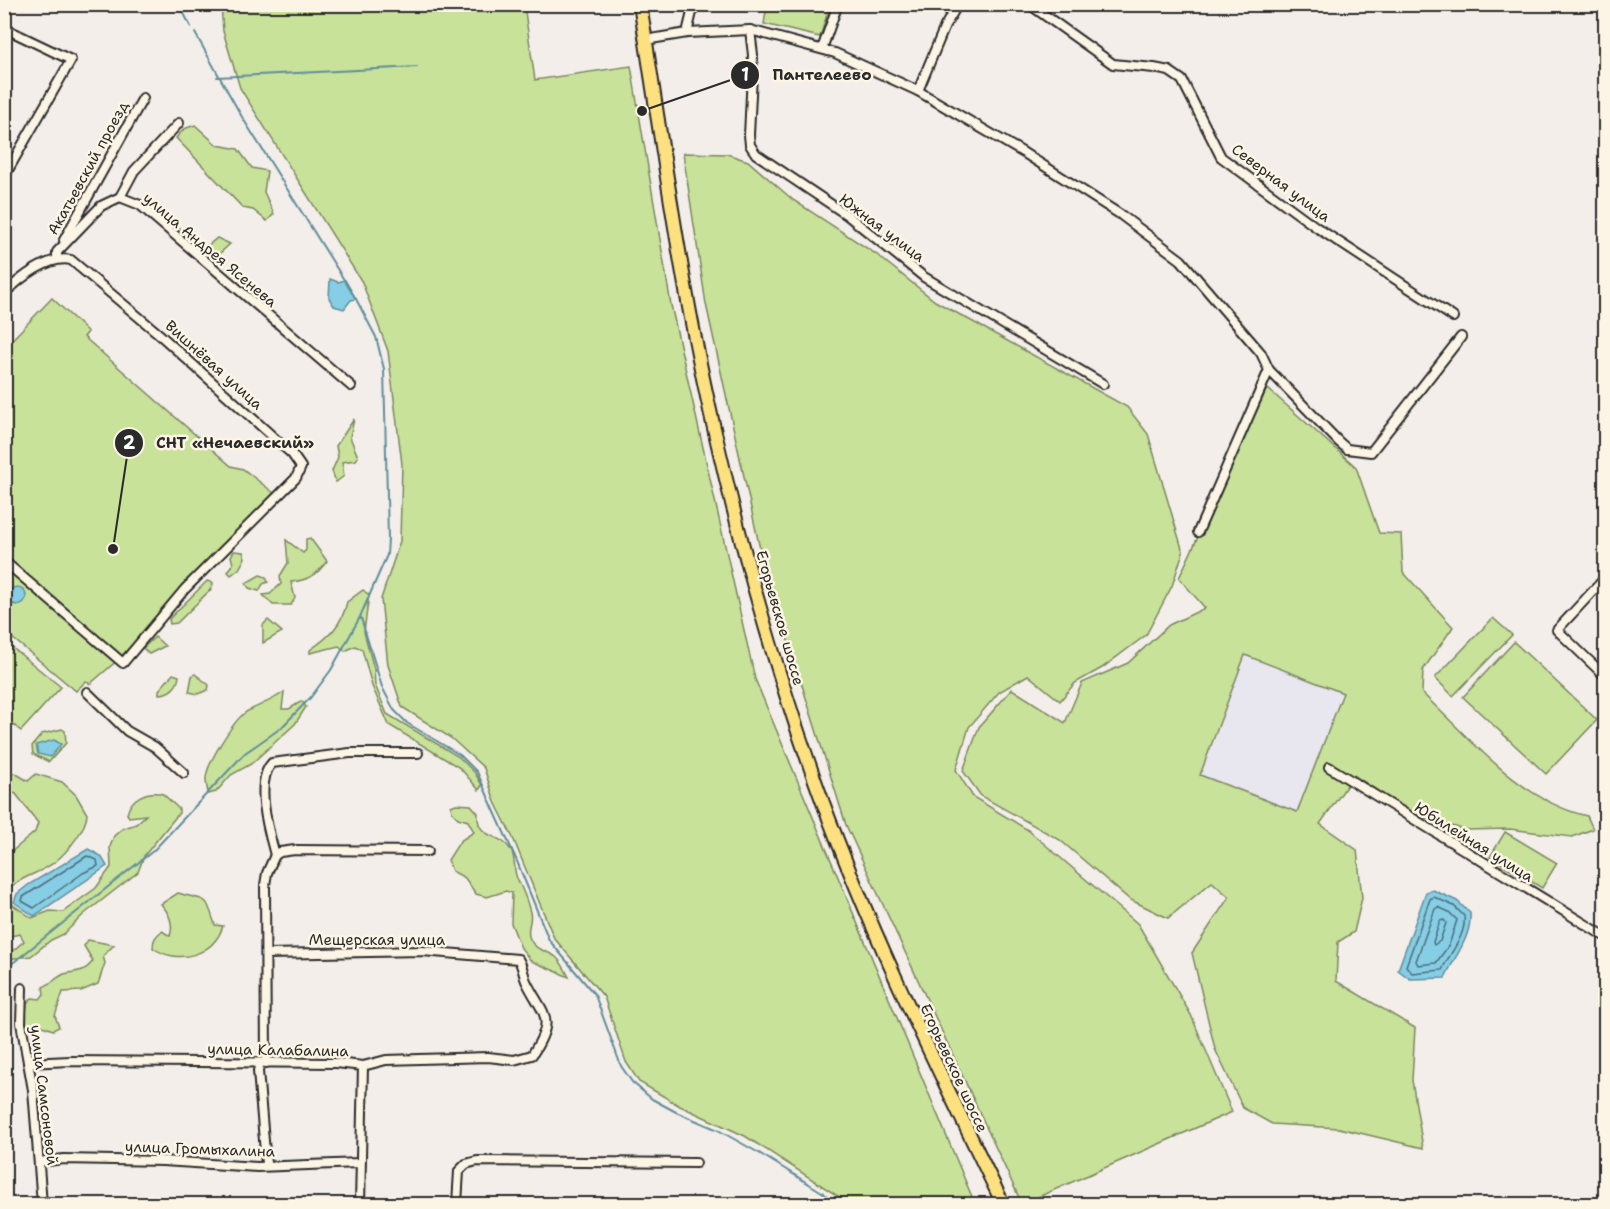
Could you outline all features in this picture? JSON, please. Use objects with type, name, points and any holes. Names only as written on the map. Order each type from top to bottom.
[{"type":"main road","name":"Егорьевское шоссе","points":[[640,4],[682,264],[716,440],[758,601],[821,798],[868,920],[1003,1204]]},
{"type":"street","points":[[687,33],[694,4]]},
{"type":"street","points":[[822,49],[838,4]]},
{"type":"street","points":[[918,91],[945,26],[958,4]]},
{"type":"street","name":"Северная улица","points":[[1029,4],[1113,64],[1169,71],[1182,80],[1221,157],[1316,227],[1453,317]]},
{"type":"street","points":[[4,28],[71,60],[4,177]]},
{"type":"street","points":[[645,40],[687,33],[750,30],[822,49],[870,66],[918,91],[1122,215],[1181,260],[1261,352],[1269,370],[1347,449],[1371,452],[1461,337]]},
{"type":"street","name":"Южная улица","points":[[750,30],[753,55],[749,135],[750,145],[756,154],[847,215],[924,277],[1103,384]]},
{"type":"street","name":"Акатьевский проезд","points":[[57,255],[143,98]]},
{"type":"street","points":[[120,197],[134,171],[179,123]]},
{"type":"street","name":"улица Андрея Ясенева","points":[[57,255],[101,206],[120,197],[140,205],[351,386]]},
{"type":"street","points":[[4,294],[57,255]]},
{"type":"street","name":"Вишнёвая улица","points":[[4,561],[123,663],[185,589],[297,478],[301,467],[292,454],[159,334],[71,260],[57,255]]},
{"type":"street","points":[[1198,532],[1269,370]]},
{"type":"street","points":[[1605,577],[1557,630],[1605,677]]},
{"type":"street","points":[[87,692],[127,731],[155,747],[184,773]]},
{"type":"street","points":[[266,1164],[258,1076],[263,1063],[267,954],[266,879],[275,855],[265,816],[264,784],[267,769],[272,763],[350,753],[418,753]]},
{"type":"street","name":"Юбилейная улица","points":[[1329,767],[1605,937]]},
{"type":"street","points":[[275,855],[295,850],[428,851]]},
{"type":"street","name":"Мещерская улица","points":[[267,954],[422,951],[515,958],[520,963]]},
{"type":"street","name":"улица Калабалина","points":[[28,1063],[70,1061],[336,1063],[363,1066],[386,1060],[488,1057],[514,1060],[528,1057],[543,1033],[546,1018],[541,1004],[526,981],[520,963]]},
{"type":"street","name":"улица Самсоновой","points":[[22,988],[21,1023],[28,1063],[42,1204]]},
{"type":"street","points":[[360,1204],[363,1066]]},
{"type":"street","name":"улица Громыхалина","points":[[39,1162],[74,1159],[257,1167],[266,1164],[291,1166],[360,1163]]},
{"type":"street","points":[[456,1204],[459,1171],[471,1162],[545,1160],[696,1164]]},
{"type":"shaded area","points":[[1245,655],[1343,692],[1297,812],[1200,775]]},
{"type":"green space","points":[[767,4],[830,5],[820,37],[764,24]]},
{"type":"green space","points":[[221,5],[524,5],[535,80],[631,66],[671,305],[755,679],[975,1204],[850,1204],[745,1136],[680,1106],[639,1082],[626,1062],[604,997],[554,938],[513,838],[495,802],[484,768],[451,738],[402,707],[388,665],[381,599],[400,541],[402,464],[388,351],[362,282],[240,88],[223,31]]},
{"type":"green space","points":[[195,125],[217,145],[238,149],[252,168],[267,171],[264,192],[274,214],[267,221],[253,210],[243,208],[176,138],[184,129]]},
{"type":"green space","points":[[683,153],[727,154],[748,161],[793,200],[876,254],[935,301],[1127,407],[1148,434],[1183,552],[1172,586],[1146,635],[1102,668],[1075,683],[1060,701],[1028,675],[999,692],[969,727],[956,770],[973,797],[1028,830],[1138,924],[1191,1015],[1232,1112],[1022,1204],[846,825],[762,558],[706,304]]},
{"type":"green space","points":[[174,226],[193,232],[195,237],[193,242],[189,243],[172,231]]},
{"type":"green space","points":[[217,238],[230,244],[220,253],[209,256],[204,249]]},
{"type":"green space","points":[[52,298],[88,332],[84,337],[231,466],[243,469],[274,493],[119,659],[90,684],[86,681],[76,691],[5,632],[4,348]]},
{"type":"green space","points":[[1267,388],[1356,467],[1379,533],[1401,534],[1403,572],[1453,627],[1423,670],[1422,693],[1497,766],[1539,796],[1562,808],[1587,816],[1593,829],[1572,837],[1510,829],[1465,830],[1412,814],[1354,775],[1320,824],[1357,850],[1362,898],[1354,932],[1338,942],[1336,981],[1415,1028],[1412,1080],[1423,1148],[1339,1128],[1272,1124],[1243,1108],[1215,1049],[1192,953],[1229,897],[1212,882],[1168,918],[1129,899],[1060,840],[981,796],[963,771],[979,727],[1012,689],[1065,723],[1082,683],[1128,663],[1169,625],[1205,608],[1179,578]],"holes":[[[1245,655],[1343,693],[1297,812],[1200,775]]]},
{"type":"green space","points":[[354,419],[350,437],[358,457],[356,460],[342,462],[344,476],[336,482],[332,471],[338,457],[336,446]]},
{"type":"green space","points":[[310,538],[327,561],[312,576],[291,582],[295,598],[291,605],[273,605],[263,595],[270,594],[281,584],[280,576],[288,563],[286,540],[303,553],[306,550],[306,539]]},
{"type":"green space","points":[[234,551],[243,552],[245,558],[239,569],[231,575],[228,572],[233,564],[231,556]]},
{"type":"green space","points":[[260,575],[266,577],[268,582],[263,584],[259,591],[249,588],[246,583]]},
{"type":"green space","points":[[207,581],[213,583],[211,589],[177,623],[170,624],[169,619]]},
{"type":"green space","points":[[363,590],[369,595],[364,632],[374,669],[375,685],[387,714],[459,757],[475,773],[482,785],[479,790],[460,768],[389,725],[372,686],[362,649],[355,646],[345,651],[339,646],[310,653],[310,650],[329,635],[338,624],[347,602]]},
{"type":"green space","points":[[1493,618],[1512,635],[1453,696],[1435,678]]},
{"type":"green space","points":[[268,620],[282,632],[263,643],[263,625]]},
{"type":"green space","points":[[155,637],[165,646],[149,654],[143,648]]},
{"type":"green space","points":[[4,641],[61,687],[21,731],[5,718]]},
{"type":"green space","points":[[1514,642],[1597,720],[1546,774],[1463,697]]},
{"type":"green space","points":[[173,674],[179,676],[175,687],[159,694],[159,690]]},
{"type":"green space","points":[[195,674],[209,685],[208,690],[198,694],[189,692],[192,676]]},
{"type":"green space","points":[[284,692],[282,709],[289,709],[302,701],[306,707],[295,724],[251,764],[231,775],[216,792],[208,794],[206,780],[210,764],[221,743],[235,724],[246,712]]},
{"type":"green space","points":[[62,729],[65,731],[66,743],[49,762],[33,754],[32,746],[42,734]]},
{"type":"green space","points":[[8,772],[15,773],[28,781],[36,774],[62,782],[76,795],[87,814],[80,833],[60,857],[7,891],[9,902],[32,918],[50,911],[63,912],[96,888],[111,867],[110,847],[114,836],[122,829],[136,824],[146,815],[129,817],[127,814],[132,803],[140,796],[151,793],[163,794],[179,809],[179,813],[144,856],[138,872],[83,915],[64,934],[51,940],[31,956],[8,959],[7,956],[24,941],[20,934],[5,937],[5,857],[35,832],[38,823],[16,794],[8,791],[5,794],[5,775]]},
{"type":"green space","points":[[471,805],[478,813],[481,828],[501,840],[511,850],[516,875],[530,912],[528,932],[530,939],[538,948],[558,959],[569,977],[531,961],[521,948],[511,923],[512,893],[506,891],[487,897],[476,894],[465,878],[452,871],[448,860],[460,841],[474,832],[468,821],[458,818],[452,812],[451,806]]},
{"type":"green space","points":[[1505,832],[1557,863],[1542,888],[1490,857]]},
{"type":"green space","points":[[178,893],[204,900],[215,925],[223,926],[211,944],[194,955],[173,956],[153,948],[155,938],[162,931],[170,936],[172,927],[167,912],[161,904]]},
{"type":"green space","points":[[88,940],[114,945],[103,956],[105,963],[98,984],[81,991],[63,992],[55,1016],[59,1027],[53,1030],[37,1024],[28,1030],[24,1028],[27,1003],[32,998],[40,999],[44,994],[43,987],[64,974],[83,970],[93,961],[84,946]]},
{"type":"water","points":[[330,279],[338,282],[345,280],[356,299],[351,300],[344,309],[334,306],[329,298]]},
{"type":"water","points":[[17,587],[25,592],[26,596],[21,604],[17,605],[9,600],[8,596],[13,588]]},
{"type":"water","points":[[54,740],[61,744],[51,757],[38,754],[36,745]]},
{"type":"water","points":[[88,849],[101,856],[107,866],[34,916],[14,902],[17,894],[28,885]]},
{"type":"water","points":[[1433,890],[1457,901],[1470,913],[1468,930],[1462,947],[1445,978],[1410,979],[1398,970],[1426,892]]},
{"type":"waterway","points":[[179,4],[191,27]]},
{"type":"waterway","points":[[4,970],[153,851],[245,753],[281,728],[311,697],[331,670],[360,617],[387,555],[384,369],[376,337],[356,299],[242,117],[195,33]]},
{"type":"waterway","points":[[217,77],[417,67]]},
{"type":"waterway","points":[[361,618],[382,687],[394,710],[407,723],[460,755],[477,772],[549,940],[595,995],[621,1066],[632,1082],[652,1099],[718,1130],[759,1153],[822,1192],[837,1204]]},
{"type":"place","name":"Пантелеево","points":[[642,111]]},
{"type":"place","name":"СНТ «Нечаевский»","points":[[113,549]]}]
